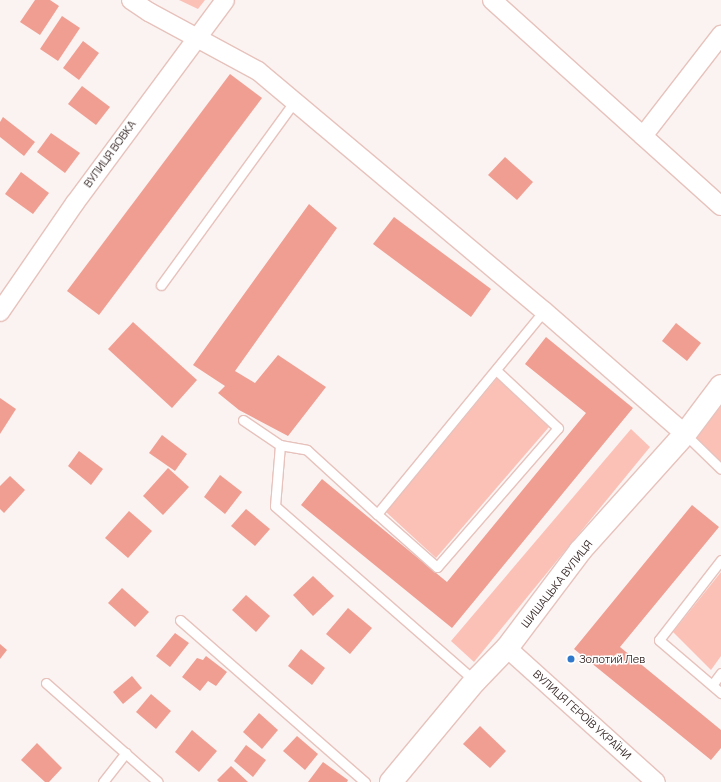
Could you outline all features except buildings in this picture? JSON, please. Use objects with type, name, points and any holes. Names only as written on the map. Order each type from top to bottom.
[{"type":"street","points":[[132,0],[196,38],[258,71],[544,311],[685,434]]},
{"type":"street","name":"ВУЛИЦЯ ВОВКА","points":[[0,312],[75,203],[225,0]]},
{"type":"street","points":[[492,0],[721,206]]},
{"type":"street","points":[[643,136],[721,35]]},
{"type":"street","name":"ШИШАЦЬКА ВУЛИЦЯ","points":[[391,782],[475,681],[507,648],[580,551],[685,434],[721,386]]},
{"type":"street","name":"ВУЛИЦЯ ГЕРОЇВ УКРАЇНИ","points":[[507,648],[656,782]]},
{"type":"lane","points":[[161,285],[294,102]]},
{"type":"lane","points":[[377,514],[544,311]]},
{"type":"lane","points":[[243,420],[280,445],[307,450],[437,568],[558,428],[496,370]]},
{"type":"lane","points":[[685,434],[721,469]]},
{"type":"lane","points":[[280,445],[275,506],[475,681]]},
{"type":"lane","points":[[721,560],[659,640],[721,693]]},
{"type":"lane","points":[[180,620],[365,782]]},
{"type":"lane","points":[[712,685],[721,674]]},
{"type":"lane","points":[[46,683],[158,782]]},
{"type":"lane","points":[[102,782],[126,754]]},
{"type":"shaded area","points":[[179,0],[205,0],[198,9]]},
{"type":"shaded area","points":[[497,378],[549,427],[436,558],[386,512]]},
{"type":"shaded area","points":[[721,389],[721,469],[685,434]]},
{"type":"shaded area","points":[[631,429],[650,447],[474,662],[451,641]]},
{"type":"shaded area","points":[[721,572],[721,656],[711,670],[673,632]]},
{"type":"place","name":"Золотий Лев","points":[[571,659]]}]
